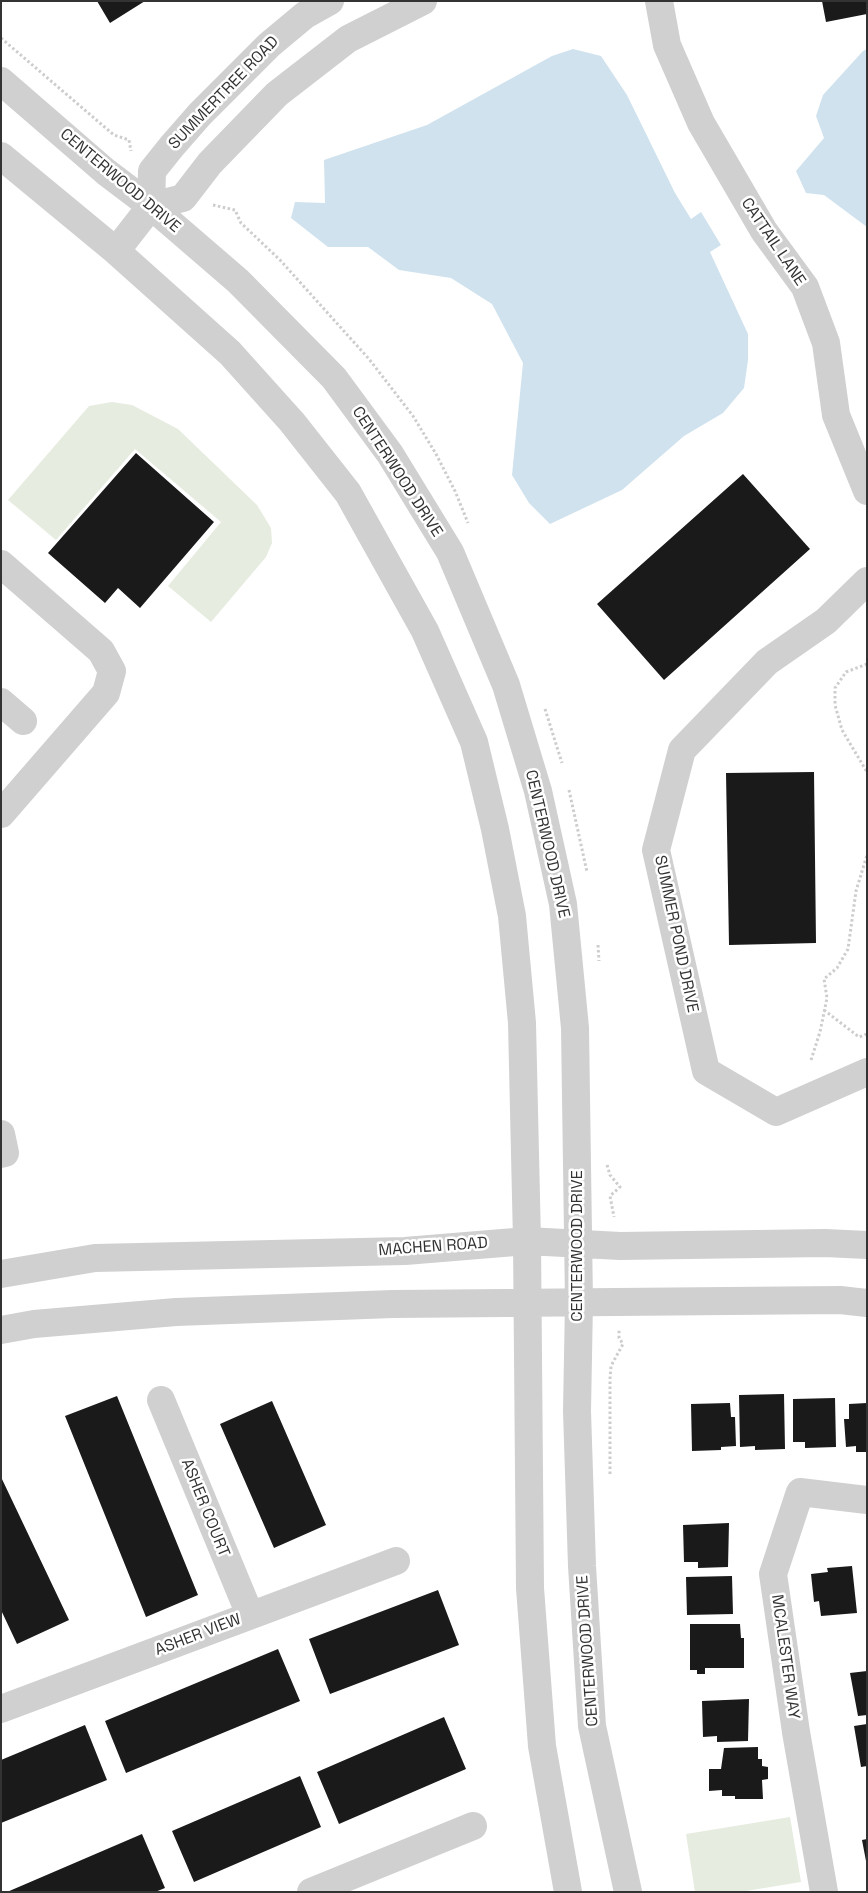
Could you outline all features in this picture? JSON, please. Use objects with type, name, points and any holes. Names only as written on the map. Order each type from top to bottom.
[{"type":"street","name":"SUMMERTREE ROAD","points":[[151,206],[152,171],[178,140],[269,45],[305,15],[330,1]]},
{"type":"street","points":[[116,251],[151,206],[183,198],[210,163],[277,94],[348,39],[422,1]]},
{"type":"street","name":"CATTAIL LANE","points":[[659,1],[667,45],[701,123],[764,231],[804,287],[826,343],[836,415],[867,491]]},
{"type":"street","name":"CENTERWOOD DRIVE","points":[[1,81],[106,172],[151,206],[238,281],[334,378],[390,454],[450,552],[506,685],[538,791],[563,904],[575,1028],[579,1302],[577,1411],[582,1566],[592,1726],[628,1892]]},
{"type":"street","points":[[1,156],[116,251],[230,353],[292,422],[348,494],[425,630],[474,742],[495,830],[512,916],[522,1022],[528,1302],[530,1588],[542,1746],[568,1892]]},
{"type":"street","points":[[1,564],[100,651],[112,671],[106,693],[2,813]]},
{"type":"street","name":"SUMMER POND DRIVE","points":[[867,581],[826,621],[767,662],[682,750],[656,850],[706,1071],[776,1112],[867,1072]]},
{"type":"street","points":[[1,702],[23,721]]},
{"type":"street","points":[[1,1134],[5,1153],[1,1154]]},
{"type":"street","name":"MACHEN ROAD","points":[[1,1274],[95,1258],[405,1251],[527,1241],[620,1246],[825,1243],[867,1245]]},
{"type":"street","points":[[1,1330],[34,1324],[176,1312],[528,1302],[840,1300],[867,1303]]},
{"type":"street","name":"ASHER COURT","points":[[161,1400],[250,1615]]},
{"type":"street","name":"MCALESTER WAY","points":[[824,1892],[796,1732],[773,1574],[800,1492],[867,1500]]},
{"type":"street","name":"ASHER VIEW","points":[[1,1709],[396,1560]]},
{"type":"street","points":[[311,1892],[473,1826]]},
{"type":"path","points":[[867,664],[846,672],[835,688],[835,705],[842,730],[867,772]]},
{"type":"path","points":[[811,1060],[826,998],[824,979],[837,968],[848,949],[856,891],[867,855]]},
{"type":"path","points":[[824,1010],[860,1037],[867,1034]]},
{"type":"shaded area","points":[[112,402],[132,405],[178,429],[257,505],[271,528],[272,543],[266,557],[211,622],[168,586],[221,522],[135,449],[56,540],[8,500],[89,406]]},
{"type":"shaded area","points":[[790,1817],[801,1882],[740,1892],[695,1892],[686,1834]]},
{"type":"water","points":[[573,49],[601,56],[627,95],[675,193],[691,219],[701,212],[721,245],[710,252],[748,334],[748,360],[744,388],[723,413],[684,436],[622,490],[550,524],[529,503],[512,475],[523,363],[492,304],[451,278],[399,270],[368,247],[328,247],[291,218],[295,202],[325,203],[324,160],[427,125],[552,56]]},
{"type":"water","points":[[867,49],[867,227],[824,195],[806,193],[796,171],[824,138],[816,116],[823,95],[863,51]]},
{"type":"building","points":[[97,1],[145,1],[110,23]]},
{"type":"building","points":[[822,1],[867,1],[867,14],[826,22]]},
{"type":"building","points":[[136,453],[214,522],[140,608],[118,588],[105,603],[48,553]]},
{"type":"building","points":[[743,474],[810,549],[664,680],[597,604]]},
{"type":"building","points":[[814,772],[816,943],[729,945],[726,773]]},
{"type":"building","points":[[784,1394],[785,1449],[755,1450],[755,1446],[740,1447],[739,1395]]},
{"type":"building","points":[[117,1396],[198,1595],[146,1617],[65,1416]]},
{"type":"building","points":[[835,1398],[836,1447],[805,1448],[805,1442],[793,1442],[793,1399]]},
{"type":"building","points":[[272,1401],[326,1525],[274,1548],[220,1424]]},
{"type":"building","points":[[730,1403],[731,1417],[735,1417],[736,1446],[721,1447],[721,1450],[692,1451],[691,1404]]},
{"type":"building","points":[[867,1403],[867,1452],[856,1452],[856,1446],[846,1447],[844,1419],[849,1419],[849,1404]]},
{"type":"building","points":[[1,1477],[69,1620],[17,1644],[1,1610]]},
{"type":"building","points":[[729,1523],[728,1567],[698,1568],[698,1562],[684,1562],[683,1525]]},
{"type":"building","points":[[852,1566],[857,1613],[821,1616],[819,1601],[814,1602],[811,1574],[828,1572],[827,1568]]},
{"type":"building","points":[[732,1576],[733,1614],[687,1615],[686,1577]]},
{"type":"building","points":[[438,1590],[459,1645],[330,1694],[309,1639]]},
{"type":"building","points":[[690,1624],[740,1624],[741,1638],[744,1638],[744,1668],[705,1668],[705,1674],[697,1674],[697,1670],[690,1670]]},
{"type":"building","points":[[278,1649],[300,1701],[126,1773],[105,1721]]},
{"type":"building","points":[[867,1671],[867,1715],[858,1716],[850,1673]]},
{"type":"building","points":[[749,1699],[748,1741],[717,1742],[717,1736],[703,1737],[702,1701]]},
{"type":"building","points":[[444,1717],[466,1769],[339,1824],[317,1772]]},
{"type":"building","points":[[867,1724],[867,1766],[861,1767],[854,1726]]},
{"type":"building","points":[[85,1725],[107,1780],[1,1823],[1,1760]]},
{"type":"building","points":[[758,1747],[758,1759],[762,1759],[762,1766],[768,1767],[768,1779],[762,1780],[763,1799],[735,1799],[735,1796],[722,1796],[722,1790],[709,1791],[709,1769],[721,1769],[724,1748]]},
{"type":"building","points":[[300,1776],[321,1827],[194,1882],[172,1831]]},
{"type":"building","points":[[142,1834],[165,1888],[155,1892],[7,1892]]},
{"type":"building","points":[[867,1839],[867,1861],[866,1861],[862,1840]]}]
